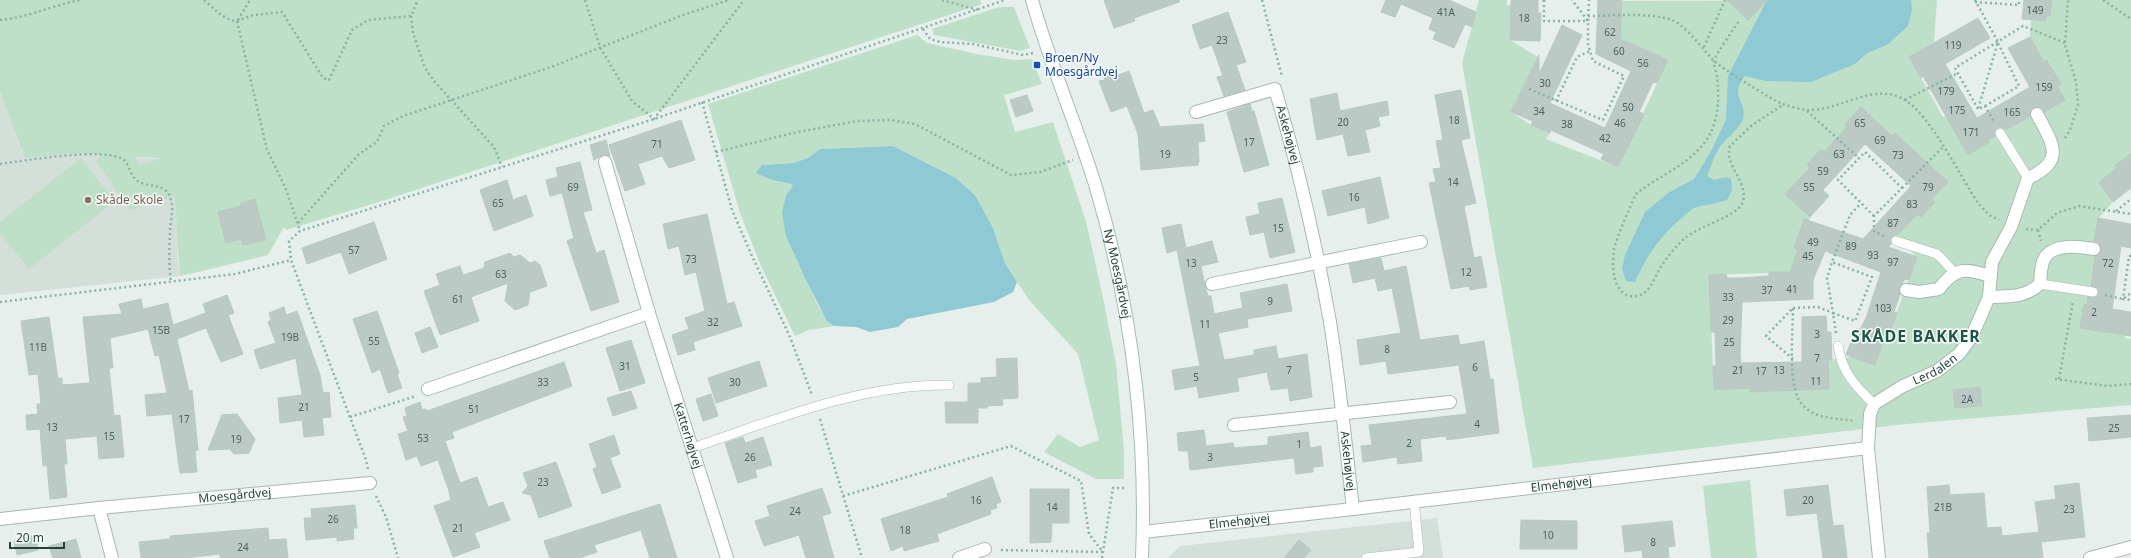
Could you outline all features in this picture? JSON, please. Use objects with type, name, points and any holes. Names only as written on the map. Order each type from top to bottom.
[{"type":"street","name":"Ny Moesgårdvej","points":[[1032,0],[1097,190],[1118,268],[1132,354],[1142,443],[1142,558]]},
{"type":"street","name":"Askehøjvej","points":[[1196,112],[1275,89],[1292,144],[1319,262],[1330,324],[1353,509]]},
{"type":"street","points":[[2028,178],[2044,171],[2053,156],[2052,143],[2037,114]]},
{"type":"street","name":"Katterhøjvej","points":[[605,162],[649,313],[726,558]]},
{"type":"street","name":"Lerdalen","points":[[1874,404],[1903,386],[1937,371],[1959,354],[1971,338],[1990,297],[1992,262],[2010,227],[2028,178]]},
{"type":"street","points":[[1212,284],[1421,242]]},
{"type":"street","points":[[1990,297],[2019,296],[2031,292],[2040,284],[2041,268],[2046,256],[2055,250],[2065,247],[2094,249]]},
{"type":"street","points":[[1906,290],[1919,292],[1939,289],[1948,277],[1955,273],[1971,270],[1990,276]]},
{"type":"street","points":[[428,389],[649,313]]},
{"type":"street","points":[[1234,425],[1450,402]]},
{"type":"street","points":[[1874,404],[1870,414],[1868,448],[1880,558]]},
{"type":"street","name":"Elmehøjvej","points":[[1143,532],[1353,509],[1868,448]]},
{"type":"street","name":"Moesgårdvej","points":[[0,519],[99,508],[370,483]]},
{"type":"street","points":[[99,508],[112,558]]},
{"type":"street","points":[[2090,558],[2131,547]]},
{"type":"street","points":[[958,558],[985,550]]},
{"type":"lane","points":[[2000,133],[2028,178]]},
{"type":"lane","points":[[1896,241],[1937,254],[1955,273]]},
{"type":"lane","points":[[2040,284],[2093,292]]},
{"type":"lane","points":[[1838,346],[1841,363],[1858,389],[1874,404]]},
{"type":"lane","points":[[692,448],[817,406],[901,387],[949,385]]},
{"type":"lane","points":[[1366,558],[1419,552],[1414,501]]},
{"type":"path","points":[[0,20],[10,19],[63,3],[80,0]]},
{"type":"path","points":[[204,0],[222,16],[229,20],[237,21],[253,15],[282,12],[323,78],[329,80],[352,30],[368,20],[411,16]]},
{"type":"path","points":[[250,0],[237,21],[267,150],[286,189],[300,231]]},
{"type":"path","points":[[418,0],[411,16],[413,33],[425,68],[494,147],[502,167]]},
{"type":"path","points":[[585,0],[600,47],[632,101],[654,119]]},
{"type":"path","points":[[298,223],[359,154],[377,142],[384,126],[403,116],[551,66],[680,16],[729,0]]},
{"type":"path","points":[[654,119],[744,0]]},
{"type":"path","points":[[942,0],[978,10]]},
{"type":"path","points":[[398,558],[386,517],[370,483],[366,460],[292,260],[289,241],[300,231],[654,119],[1005,0]]},
{"type":"path","points":[[1262,0],[1285,86],[1275,89]]},
{"type":"path","points":[[1544,0],[1544,21],[1588,21]]},
{"type":"path","points":[[1572,0],[1588,21]]},
{"type":"path","points":[[1529,89],[1603,120],[1624,76],[1593,61],[1588,44],[1588,0]]},
{"type":"path","points":[[1704,47],[1725,0]]},
{"type":"path","points":[[1975,1],[2019,5],[2019,0]]},
{"type":"path","points":[[2053,156],[2070,130],[2078,105],[2076,82],[2065,43],[2068,0]]},
{"type":"path","points":[[2103,0],[2131,19]]},
{"type":"path","points":[[1975,1],[1998,42],[2019,86],[1978,109]]},
{"type":"path","points":[[1588,16],[1653,16],[1674,21],[1704,47],[1719,65],[1784,104],[1807,111],[1824,109],[1879,94],[1892,94],[1905,100],[1921,113],[1978,203],[1989,214],[2010,227],[2038,230],[2057,213],[2079,206],[2131,214]]},
{"type":"path","points":[[1738,22],[1714,60],[1719,96],[1716,118],[1706,141],[1694,155],[1636,194],[1614,248],[1613,270],[1616,283],[1621,291],[1628,296],[1638,296],[1646,291],[1653,283],[1661,266],[1686,237],[1712,222],[1733,213],[1742,204],[1744,194],[1740,179],[1732,164],[1729,151],[1730,146],[1751,126],[1784,104]]},
{"type":"path","points":[[1978,109],[1955,68],[2023,26],[2065,43]]},
{"type":"path","points":[[923,29],[930,39],[940,42],[973,44],[1023,55],[1030,54]]},
{"type":"path","points":[[1978,109],[1998,42]]},
{"type":"path","points":[[1556,101],[1577,57],[1590,51]]},
{"type":"path","points":[[1905,100],[1958,73]]},
{"type":"path","points":[[702,102],[732,210],[790,337],[817,406],[862,558]]},
{"type":"path","points":[[1985,106],[2000,133]]},
{"type":"path","points":[[1807,111],[1859,158]]},
{"type":"path","points":[[716,152],[793,133],[856,121],[890,120],[915,124],[1010,175],[1040,172],[1085,156]]},
{"type":"path","points":[[1896,241],[1874,231],[1874,216],[1943,147]]},
{"type":"path","points":[[1874,216],[1838,180],[1859,158],[1866,152],[1902,188]]},
{"type":"path","points":[[0,164],[66,156],[106,154],[124,160],[137,181],[145,184],[154,184],[165,189],[171,200],[173,213],[169,260],[171,282]]},
{"type":"path","points":[[2115,211],[2131,199]]},
{"type":"path","points":[[1838,346],[1827,278],[1850,215],[1861,203]]},
{"type":"path","points":[[2123,299],[2129,256],[2131,256]]},
{"type":"path","points":[[0,302],[235,274],[292,260]]},
{"type":"path","points":[[1793,359],[1766,336],[1793,308],[1818,307],[1855,321],[1872,277],[1832,262]]},
{"type":"path","points":[[2059,379],[2075,289]]},
{"type":"path","points":[[2093,292],[2131,300]]},
{"type":"path","points":[[2123,299],[2131,293]]},
{"type":"path","points":[[1793,308],[1793,359],[1795,390],[1799,401],[1814,414],[1826,417],[1869,422]]},
{"type":"path","points":[[2056,379],[2108,386],[2131,384]]},
{"type":"path","points":[[350,417],[421,394],[428,389]]},
{"type":"path","points":[[843,496],[1011,446],[1081,481],[1089,534],[1103,552]]},
{"type":"path","points":[[1102,558],[1113,488],[1143,488]]},
{"type":"path","points":[[985,550],[1103,552]]},
{"type":"shaded area","name":"Skåde Skole","points":[[0,92],[25,158],[74,153],[164,159],[177,210],[177,258],[181,276],[0,295]]},
{"type":"shaded area","points":[[1437,518],[1443,558],[1168,558],[1180,546]]},
{"type":"green space","points":[[0,0],[980,0],[982,4],[379,202],[286,230],[284,227],[268,255],[181,276],[178,256],[174,196],[130,210],[96,161],[101,155],[74,153],[25,158],[0,92]],"holes":[[[135,157],[159,158],[139,165]]]},
{"type":"green space","points":[[1479,0],[1507,0],[1507,5],[1511,5],[1510,40],[1538,57],[1511,112],[1531,125],[1550,133],[1546,139],[1618,167],[1668,60],[1620,39],[1622,1],[1937,0],[1934,42],[1909,57],[1943,117],[1946,116],[1968,155],[1989,143],[1988,140],[2033,114],[2044,112],[2065,100],[2057,86],[2061,84],[2048,60],[2044,62],[2030,37],[2031,20],[2046,21],[2046,16],[2050,16],[2052,0],[2131,0],[2131,154],[2115,165],[2117,168],[2099,182],[2113,202],[2098,219],[2094,242],[2096,254],[2087,305],[2084,304],[2080,328],[2125,335],[2125,338],[2131,339],[2131,405],[1906,424],[1533,468],[1462,63]],"holes":[[[1861,107],[1892,136],[1895,133],[1948,182],[1898,236],[1916,257],[1890,332],[1887,331],[1875,365],[1852,357],[1828,360],[1829,389],[1751,392],[1750,388],[1714,390],[1709,275],[1796,272],[1800,260],[1795,258],[1798,249],[1794,247],[1801,228],[1805,229],[1812,214],[1786,194],[1810,168],[1807,165],[1821,150],[1824,152],[1847,127],[1845,125]]]},
{"type":"green space","points":[[999,7],[1014,7],[1030,48],[1021,51],[934,35],[932,29]]},
{"type":"green space","points":[[917,35],[927,43],[976,54],[1015,60],[1032,59],[1042,84],[1004,95],[1015,132],[1053,122],[1086,221],[1116,364],[1124,451],[1124,479],[1096,479],[1044,452],[1058,434],[1080,447],[1099,440],[1078,354],[1029,300],[1005,263],[993,228],[975,195],[956,178],[893,146],[820,149],[808,158],[793,163],[762,165],[772,180],[791,184],[793,186],[786,195],[802,265],[816,300],[824,315],[834,326],[809,330],[795,336],[761,266],[740,213],[708,104]]},
{"type":"green space","points":[[81,158],[115,201],[29,269],[0,233],[0,222]]},
{"type":"green space","points":[[1750,480],[1757,558],[1711,558],[1703,486]]},
{"type":"water","points":[[1767,0],[1911,0],[1912,10],[1908,26],[1887,45],[1867,53],[1855,64],[1811,82],[1766,81],[1745,76],[1738,89],[1738,94],[1744,113],[1743,119],[1739,127],[1719,148],[1707,176],[1714,180],[1726,177],[1731,179],[1732,190],[1727,200],[1697,207],[1691,210],[1669,230],[1655,246],[1644,263],[1635,282],[1626,281],[1622,269],[1625,255],[1645,212],[1668,193],[1694,179],[1710,153],[1726,120],[1728,76]]},
{"type":"water","points":[[893,146],[956,178],[975,195],[993,228],[1005,263],[1017,282],[1013,292],[994,302],[907,319],[898,327],[870,332],[856,327],[834,326],[827,321],[786,236],[782,213],[786,195],[793,186],[791,184],[772,180],[756,173],[762,165],[793,163],[808,158],[820,149]]},
{"type":"building","points":[[1104,0],[1179,0],[1179,2],[1134,18],[1135,21],[1114,28]]},
{"type":"building","points":[[1386,0],[1449,0],[1476,12],[1472,27],[1465,24],[1454,48],[1433,39],[1436,32],[1429,29],[1433,18],[1401,4],[1395,17],[1381,12]]},
{"type":"building","points":[[1511,0],[1538,0],[1538,13],[1541,13],[1540,41],[1510,40]]},
{"type":"building","points":[[1598,0],[1622,0],[1620,39],[1668,60],[1657,83],[1653,82],[1639,112],[1644,114],[1618,167],[1601,159],[1604,154],[1551,130],[1550,133],[1531,125],[1533,121],[1511,112],[1539,55],[1539,74],[1562,25],[1582,35],[1550,103],[1605,128],[1631,71],[1596,54]]},
{"type":"building","points":[[1727,0],[1768,0],[1748,20]]},
{"type":"building","points":[[2024,0],[2052,0],[2050,16],[2046,16],[2046,21],[2022,19]]},
{"type":"building","points":[[1228,12],[1246,62],[1236,65],[1245,90],[1224,96],[1217,77],[1223,76],[1212,45],[1200,49],[1192,25]]},
{"type":"building","points":[[1978,18],[1990,38],[1945,64],[1977,118],[2030,87],[2008,48],[2030,37],[2044,62],[2047,60],[2061,84],[2057,86],[2065,100],[2044,112],[2041,107],[2034,107],[2030,110],[2030,116],[2005,130],[2002,128],[1997,128],[1995,131],[1995,136],[1988,140],[1990,142],[1968,155],[1923,76],[1921,78],[1909,57]]},
{"type":"building","points":[[1116,70],[1118,75],[1129,71],[1144,113],[1153,110],[1160,127],[1203,124],[1205,141],[1198,142],[1198,165],[1141,170],[1138,134],[1127,106],[1111,112],[1099,81],[1105,80],[1103,75]]},
{"type":"building","points":[[1461,90],[1470,138],[1461,140],[1476,203],[1464,206],[1474,258],[1481,256],[1487,287],[1470,290],[1469,286],[1451,289],[1429,183],[1436,182],[1433,169],[1441,168],[1436,141],[1443,140],[1435,95]]},
{"type":"building","points":[[1337,93],[1340,111],[1387,101],[1389,115],[1378,117],[1380,126],[1365,130],[1370,152],[1348,156],[1343,134],[1317,140],[1310,99]]},
{"type":"building","points":[[1027,95],[1033,111],[1016,117],[1010,100]]},
{"type":"building","points":[[1250,104],[1252,111],[1254,111],[1269,165],[1244,172],[1227,112]]},
{"type":"building","points":[[1861,107],[1892,136],[1895,133],[1948,182],[1932,199],[1935,202],[1921,217],[1918,214],[1898,235],[1894,235],[1890,239],[1891,244],[1888,247],[1917,257],[1909,280],[1905,279],[1899,288],[1900,294],[1894,312],[1897,313],[1890,332],[1887,331],[1875,365],[1846,355],[1856,328],[1860,330],[1866,318],[1881,272],[1825,251],[1813,280],[1813,299],[1742,302],[1740,355],[1741,363],[1802,362],[1802,317],[1826,316],[1827,332],[1831,332],[1832,360],[1828,360],[1829,389],[1750,392],[1750,388],[1714,390],[1713,366],[1716,366],[1715,332],[1711,332],[1709,275],[1726,274],[1727,278],[1742,278],[1769,276],[1769,272],[1790,272],[1798,249],[1794,248],[1804,219],[1863,239],[1911,186],[1865,144],[1823,190],[1829,196],[1810,217],[1785,194],[1810,168],[1807,165],[1821,149],[1824,152],[1847,127],[1844,125]]},
{"type":"building","points":[[681,120],[695,160],[669,168],[662,156],[638,164],[645,184],[625,191],[609,145]]},
{"type":"building","points":[[606,140],[610,156],[603,155],[594,160],[590,145]]},
{"type":"building","points":[[2131,154],[2131,188],[2113,202],[2099,182],[2117,168],[2115,165]]},
{"type":"building","points":[[580,162],[592,210],[583,212],[596,253],[604,250],[619,302],[591,311],[567,241],[574,238],[562,193],[550,196],[546,180],[558,177],[556,168]]},
{"type":"building","points":[[1380,177],[1389,218],[1368,224],[1365,207],[1328,216],[1322,191]]},
{"type":"building","points":[[507,180],[513,200],[526,195],[533,216],[494,231],[480,190]]},
{"type":"building","points":[[1282,198],[1295,252],[1270,258],[1264,232],[1250,235],[1246,217],[1260,214],[1258,203]]},
{"type":"building","points":[[255,199],[266,240],[243,245],[242,239],[226,243],[218,212],[241,206],[241,203]]},
{"type":"building","points":[[707,214],[727,304],[734,302],[742,326],[693,342],[695,350],[678,355],[672,335],[689,329],[685,318],[705,311],[696,272],[685,275],[679,246],[668,249],[663,224]]},
{"type":"building","points":[[2098,218],[2131,224],[2131,248],[2121,246],[2112,309],[2131,312],[2131,336],[2080,328],[2084,304],[2087,305],[2088,297],[2096,297],[2099,293],[2097,288],[2091,286],[2095,256],[2100,254],[2101,250],[2099,243],[2094,241]]},
{"type":"building","points":[[374,222],[387,259],[349,274],[341,252],[307,264],[302,248]]},
{"type":"building","points":[[1181,224],[1186,248],[1212,241],[1218,262],[1201,266],[1208,296],[1211,296],[1214,314],[1243,308],[1240,293],[1287,284],[1292,311],[1247,319],[1248,327],[1218,333],[1224,360],[1254,355],[1254,350],[1276,346],[1278,359],[1307,354],[1312,397],[1290,401],[1288,388],[1271,390],[1267,372],[1237,378],[1239,391],[1199,398],[1197,386],[1175,390],[1172,370],[1200,366],[1177,250],[1167,253],[1162,228]]},
{"type":"building","points":[[510,253],[514,257],[520,255],[530,263],[535,261],[540,265],[547,286],[530,292],[528,305],[515,310],[505,301],[508,283],[471,297],[479,321],[440,335],[424,291],[440,285],[436,274],[460,266],[463,275],[484,268],[485,262]]},
{"type":"building","points":[[1381,258],[1384,271],[1406,266],[1420,340],[1458,335],[1460,345],[1484,341],[1490,379],[1493,379],[1499,433],[1447,440],[1446,436],[1420,439],[1422,461],[1398,464],[1397,457],[1363,462],[1361,446],[1372,445],[1369,425],[1467,414],[1459,365],[1388,374],[1386,361],[1360,365],[1357,340],[1401,333],[1392,288],[1378,291],[1375,278],[1353,283],[1349,264]]},
{"type":"building","points":[[227,295],[234,313],[228,315],[243,354],[221,362],[206,328],[177,339],[189,391],[192,390],[198,450],[195,451],[197,472],[180,473],[172,414],[147,416],[145,395],[167,393],[159,355],[155,356],[148,329],[110,338],[113,368],[109,368],[114,416],[120,415],[124,457],[99,459],[97,436],[65,439],[67,464],[64,464],[67,497],[50,499],[47,465],[43,466],[40,429],[27,430],[26,415],[38,414],[37,404],[41,404],[38,374],[29,375],[21,321],[49,317],[58,379],[62,378],[62,385],[90,383],[83,317],[122,314],[119,304],[141,299],[143,309],[168,303],[173,325],[206,313],[203,304]]},
{"type":"building","points":[[284,307],[286,315],[297,311],[320,375],[323,393],[329,392],[331,417],[322,418],[324,435],[304,437],[302,420],[280,423],[278,398],[302,395],[296,358],[260,369],[254,350],[276,343],[268,322],[271,320],[269,313]]},
{"type":"building","points":[[377,311],[399,373],[397,374],[402,388],[388,393],[380,369],[372,373],[353,319]]},
{"type":"building","points":[[430,327],[438,347],[422,353],[415,333]]},
{"type":"building","points":[[631,340],[645,383],[620,391],[606,348]]},
{"type":"building","points":[[1017,358],[1018,398],[1002,399],[1003,405],[978,408],[978,423],[946,423],[945,402],[968,402],[968,383],[981,383],[981,378],[997,377],[996,359]]},
{"type":"building","points":[[759,361],[767,386],[716,403],[708,378]]},
{"type":"building","points":[[564,362],[572,386],[452,432],[454,438],[445,441],[460,483],[477,477],[488,507],[503,502],[510,520],[474,533],[480,547],[453,557],[434,506],[451,500],[448,488],[438,460],[421,466],[417,456],[406,460],[398,434],[408,431],[403,417],[407,416],[405,408],[420,402],[422,410],[426,409],[427,411]]},
{"type":"building","points":[[1980,387],[1982,406],[1955,408],[1953,390]]},
{"type":"building","points":[[631,391],[637,408],[613,416],[607,398]]},
{"type":"building","points":[[711,394],[718,416],[703,421],[696,399]]},
{"type":"building","points":[[237,414],[255,439],[249,453],[234,454],[230,449],[208,450],[222,415]]},
{"type":"building","points":[[2131,415],[2131,437],[2089,441],[2087,418]]},
{"type":"building","points":[[1204,430],[1206,446],[1233,443],[1234,448],[1268,445],[1268,437],[1308,432],[1310,448],[1321,446],[1323,466],[1313,467],[1313,472],[1296,474],[1294,458],[1190,470],[1188,451],[1179,451],[1177,433]]},
{"type":"building","points":[[614,435],[620,454],[610,458],[621,487],[602,494],[593,469],[597,467],[589,444]]},
{"type":"building","points":[[743,437],[745,443],[763,437],[772,465],[755,470],[757,477],[738,483],[725,443]]},
{"type":"building","points":[[556,462],[572,506],[539,518],[531,495],[522,493],[528,486],[523,473]]},
{"type":"building","points":[[992,477],[1001,502],[996,504],[997,508],[990,510],[991,514],[937,534],[939,541],[904,551],[903,546],[891,551],[881,519],[948,497],[947,494]]},
{"type":"building","points":[[2079,483],[2085,537],[2041,542],[2043,558],[1929,558],[1927,533],[1930,533],[1927,487],[1949,485],[1950,495],[1984,493],[1987,528],[2001,527],[2002,536],[2039,532],[2035,502],[2056,499],[2054,486]]},
{"type":"building","points":[[1828,485],[1833,526],[1843,525],[1847,558],[1823,558],[1817,513],[1787,516],[1784,490]]},
{"type":"building","points":[[822,488],[831,513],[822,516],[834,558],[806,558],[799,535],[764,546],[755,521],[770,516],[767,506]]},
{"type":"building","points":[[1030,489],[1069,489],[1069,523],[1052,523],[1051,542],[1030,543]]},
{"type":"building","points":[[660,504],[677,558],[650,558],[641,530],[594,545],[597,552],[579,558],[550,558],[544,541]]},
{"type":"building","points":[[355,505],[357,528],[353,528],[354,539],[337,541],[337,537],[306,540],[304,518],[312,518],[311,509]]},
{"type":"building","points":[[1521,520],[1577,521],[1577,549],[1520,549]]},
{"type":"building","points":[[1672,521],[1675,546],[1668,547],[1669,558],[1643,558],[1642,550],[1625,552],[1622,526]]},
{"type":"building","points":[[268,528],[269,540],[286,539],[288,558],[220,558],[220,554],[185,558],[141,558],[139,542],[170,539],[170,536]]},
{"type":"building","points":[[35,535],[38,550],[17,555],[14,541]]},
{"type":"building","points":[[76,539],[81,558],[53,558],[49,546]]},
{"type":"building","points":[[1299,540],[1311,550],[1304,558],[1284,558]]},
{"type":"place","name":"Broen/Ny Moesgårdvej","points":[[1037,65]]},
{"type":"place","name":"Skåde Skole","points":[[88,200]]},
{"type":"district","name":"SKÅDE BAKKER","points":[[1916,336]]}]
